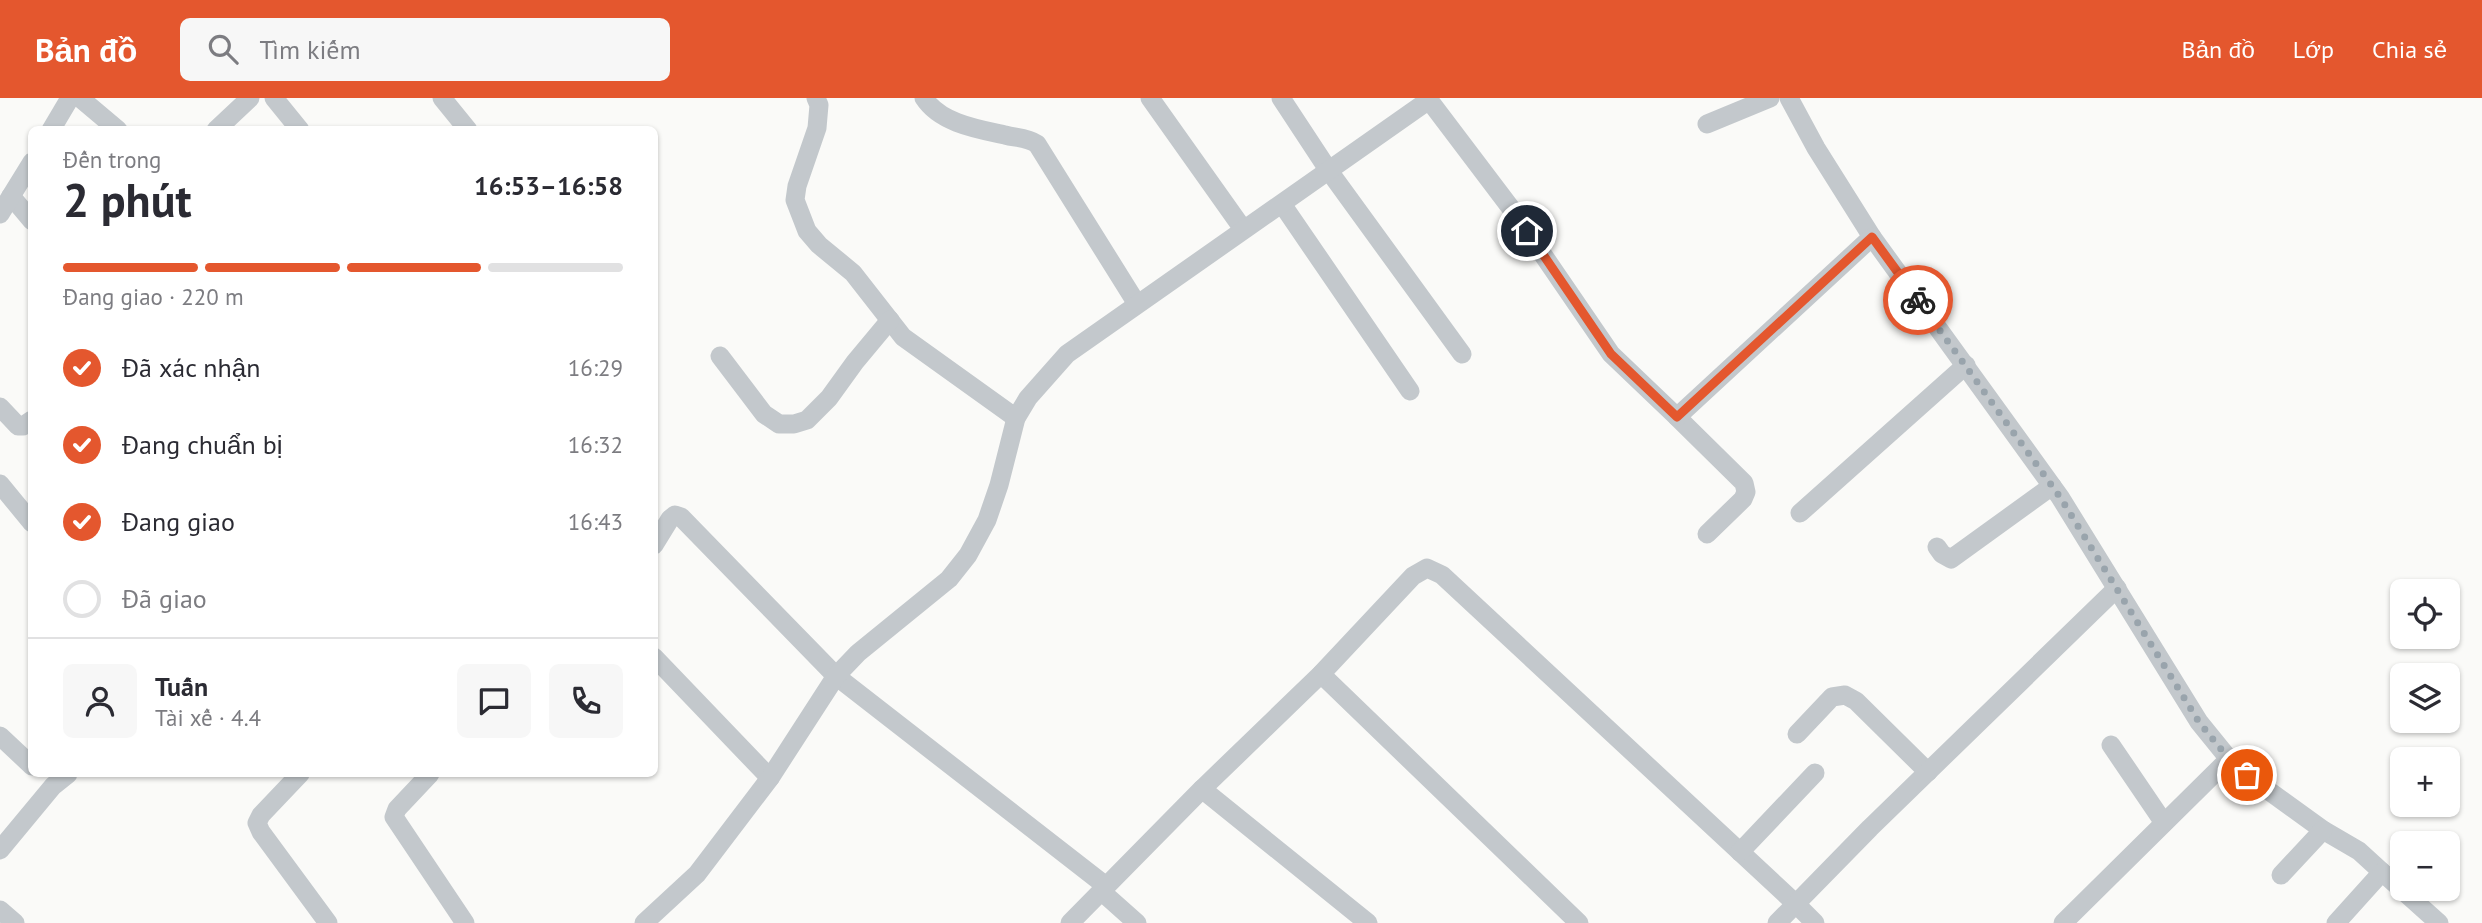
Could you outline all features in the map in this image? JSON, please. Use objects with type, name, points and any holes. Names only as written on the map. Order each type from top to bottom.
[{"type":"street","points":[[53,126],[70,98]]},
{"type":"street","points":[[80,98],[113,126]]},
{"type":"street","points":[[220,126],[250,98]]},
{"type":"street","points":[[274,98],[297,126]]},
{"type":"street","points":[[442,98],[465,126]]},
{"type":"street","points":[[816,98],[819,105],[817,128],[796,193],[800,216],[807,231],[819,245],[853,273],[903,337],[1016,418]]},
{"type":"street","points":[[924,98],[936,112],[953,121],[1007,136],[1029,139],[1037,144],[1137,304]]},
{"type":"street","points":[[1150,98],[1243,229]]},
{"type":"street","points":[[1281,98],[1329,171],[1462,354]]},
{"type":"street","points":[[1707,124],[1770,98]]},
{"type":"street","points":[[1789,98],[1816,148],[1872,237],[2052,486],[2199,722],[2229,759],[2247,775],[2323,830],[2359,851],[2440,923]]},
{"type":"street","points":[[644,923],[697,874],[770,778],[836,676],[858,653],[949,579],[968,555],[987,520],[1016,418],[1028,398],[1067,354],[1429,99],[1513,211],[1611,354],[1744,483],[1743,499],[1707,534]]},
{"type":"street","points":[[0,214],[28,169]]},
{"type":"street","points":[[11,197],[28,216]]},
{"type":"street","points":[[1282,204],[1410,391]]},
{"type":"street","points":[[1677,417],[1872,237]]},
{"type":"street","points":[[720,356],[764,414],[779,424],[794,424],[807,420],[829,398],[890,320]]},
{"type":"street","points":[[1800,513],[1966,365]]},
{"type":"street","points":[[0,407],[18,426],[28,422]]},
{"type":"street","points":[[0,485],[28,518]]},
{"type":"street","points":[[1937,547],[1951,559],[2052,486]]},
{"type":"street","points":[[658,538],[670,519],[675,515],[681,517],[836,676],[1103,888],[1137,923]]},
{"type":"street","points":[[1070,923],[1202,789],[1321,674],[1413,576],[1427,568],[1442,575],[1815,923]]},
{"type":"street","points":[[1777,923],[2117,588]]},
{"type":"street","points":[[658,661],[770,778]]},
{"type":"street","points":[[1321,674],[1579,923]]},
{"type":"street","points":[[1797,734],[1832,697],[1845,695],[1856,701],[1928,772]]},
{"type":"street","points":[[0,736],[28,758]]},
{"type":"street","points":[[2112,745],[2164,823]]},
{"type":"street","points":[[2063,923],[2229,759]]},
{"type":"street","points":[[1740,852],[1815,773]]},
{"type":"street","points":[[297,777],[261,815],[257,823],[328,923]]},
{"type":"street","points":[[427,777],[397,809],[394,817],[465,923]]},
{"type":"street","points":[[0,850],[54,778]]},
{"type":"street","points":[[1202,789],[1368,923]]},
{"type":"street","points":[[2281,875],[2323,830]]},
{"type":"street","points":[[2336,923],[2382,872]]},
{"type":"street","points":[[0,910],[15,923]]},
{"type":"way so far","points":[[1918,300],[2060,497],[2199,722],[2229,759],[2247,775]]},
{"type":"route","points":[[1527,231],[1611,354],[1677,417],[1872,237],[1918,300]]}]
